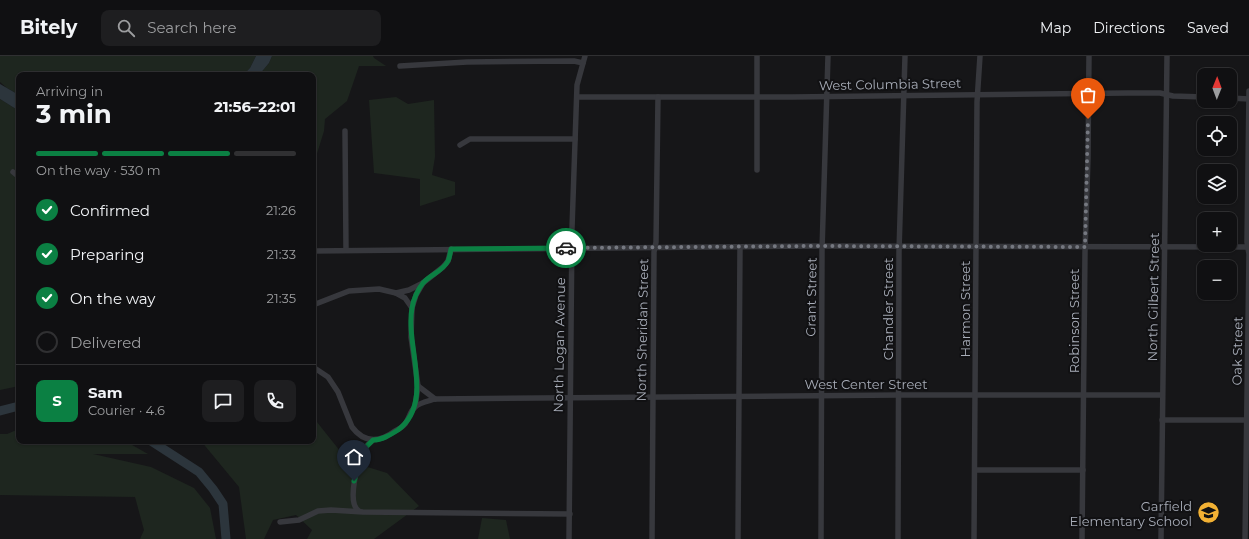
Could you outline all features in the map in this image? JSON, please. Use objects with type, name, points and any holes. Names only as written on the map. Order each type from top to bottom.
[{"type":"street","name":"North Logan Avenue","points":[[569,539],[571,248],[576,97],[585,56]]},
{"type":"street","points":[[757,56],[757,170]]},
{"type":"street","name":"Grant Street","points":[[820,539],[822,246],[828,56]]},
{"type":"street","name":"Chandler Street","points":[[898,539],[899,247],[905,56]]},
{"type":"street","name":"Harmon Street","points":[[974,539],[976,246],[980,56]]},
{"type":"street","name":"Robinson Street","points":[[1082,539],[1085,247],[1089,56]]},
{"type":"street","name":"North Gilbert Street","points":[[1160,539],[1167,56]]},
{"type":"street","points":[[400,66],[467,62],[574,61],[583,63]]},
{"type":"street","name":"Oak Street","points":[[1245,539],[1248,420],[1249,254],[1246,242],[1249,91]]},
{"type":"street","name":"West Columbia Street","points":[[576,97],[1089,93],[1160,93],[1173,96],[1197,97]]},
{"type":"street","name":"North Sheridan Street","points":[[652,539],[652,397],[658,97]]},
{"type":"street","points":[[1237,98],[1249,99]]},
{"type":"street","points":[[345,131],[346,250]]},
{"type":"street","points":[[460,145],[470,139],[575,139]]},
{"type":"street","points":[[316,251],[822,246],[1248,247]]},
{"type":"street","points":[[738,539],[740,247]]},
{"type":"street","points":[[316,304],[349,290],[379,289],[396,292],[409,290],[423,283],[448,261],[451,249]]},
{"type":"street","points":[[360,436],[378,440],[388,436],[405,424],[415,407],[418,386],[411,337],[412,308],[423,283]]},
{"type":"street","points":[[396,292],[405,298],[412,308]]},
{"type":"street","points":[[316,369],[328,377],[338,392],[352,427],[360,436],[364,449]]},
{"type":"street","points":[[418,386],[435,399]]},
{"type":"street","name":"West Center Street","points":[[435,399],[975,394],[1162,395]]},
{"type":"street","points":[[415,407],[435,399]]},
{"type":"street","points":[[1162,420],[1248,420]]},
{"type":"street","points":[[359,512],[356,510],[354,504],[354,481],[364,449],[373,440]]},
{"type":"street","points":[[975,470],[1083,470]]},
{"type":"street","points":[[280,522],[300,520],[318,511],[570,514]]},
{"type":"shaded area","points":[[0,56],[256,56],[250,68],[246,72],[16,72],[16,93],[0,82]]},
{"type":"shaded area","points":[[256,56],[272,56],[269,63],[262,72],[246,72],[250,68]]},
{"type":"shaded area","points":[[272,56],[373,56],[386,66],[359,66],[347,101],[325,119],[324,131],[316,157],[316,72],[262,72],[269,63]]},
{"type":"shaded area","points":[[0,84],[16,93],[16,109],[0,99]]},
{"type":"shaded area","points":[[396,97],[408,104],[434,100],[435,157],[432,175],[455,182],[455,195],[420,206],[420,179],[374,173],[369,100]]},
{"type":"shaded area","points":[[0,99],[16,109],[16,387],[0,390]]},
{"type":"shaded area","points":[[316,421],[348,461],[387,473],[419,506],[374,539],[307,539],[312,530],[296,515],[273,520],[264,539],[246,539],[239,487],[203,444],[316,444]]},
{"type":"shaded area","points":[[16,430],[16,444],[130,444],[148,454],[93,454],[151,467],[194,488],[210,508],[216,539],[140,539],[144,530],[135,497],[0,495],[0,434],[7,434]]},
{"type":"shaded area","points":[[482,518],[506,520],[510,539],[478,539]]},
{"type":"waterway","points":[[0,411],[16,407]]},
{"type":"waterway","points":[[156,444],[199,472],[213,489],[223,504],[226,539]]},
{"type":"way so far","points":[[566,248],[817,246],[1085,247],[1087,214],[1088,119]]},
{"type":"place","name":"Garfield Elementary School","points":[[1208,513]]},
{"type":"route","points":[[354,481],[364,449],[373,440],[378,440],[397,431],[405,424],[415,407],[418,386],[411,337],[412,308],[423,283],[432,277],[448,261],[451,249],[566,248]]}]
